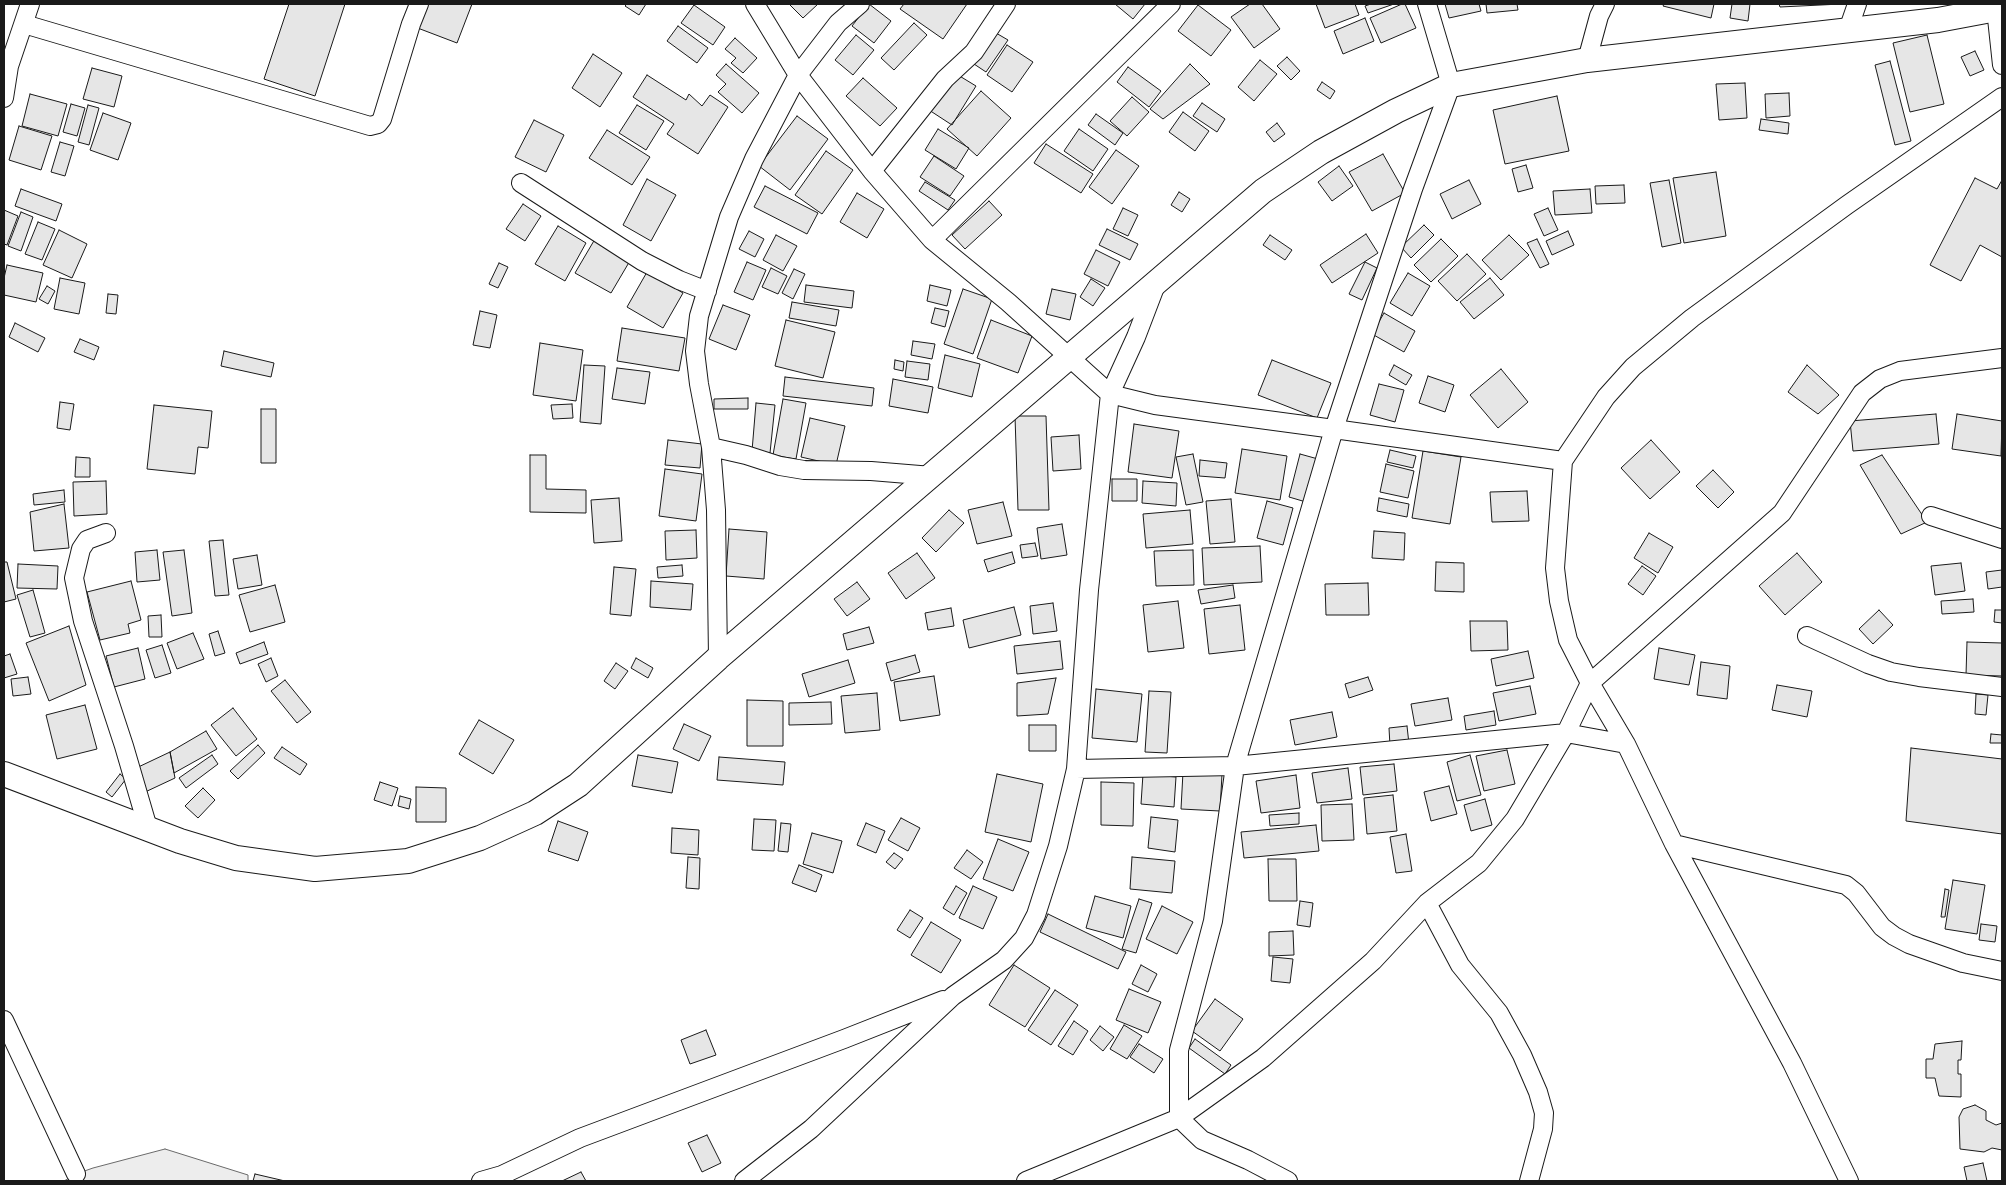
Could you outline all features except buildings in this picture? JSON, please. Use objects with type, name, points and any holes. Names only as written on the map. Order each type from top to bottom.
[{"type":"main road","points":[[4,774],[180,841],[236,858],[315,869],[408,860],[480,838],[535,813],[578,785],[718,658],[1263,191],[1321,152],[1396,111],[1451,85],[1587,60],[1938,20],[1999,8]]},
{"type":"street","points":[[4,98],[6,67],[24,24],[30,4]]},
{"type":"street","points":[[24,24],[370,126],[378,124],[382,119],[419,4]]},
{"type":"street","points":[[754,4],[798,75],[872,171],[932,240],[1008,302],[1110,394],[1155,405],[1563,461]]},
{"type":"street","points":[[718,658],[716,510],[711,447],[699,384],[696,351],[699,316],[729,217],[754,159],[798,75],[838,23],[860,4]]},
{"type":"street","points":[[872,171],[945,79],[974,52],[1006,4]]},
{"type":"street","points":[[932,240],[1171,4]]},
{"type":"street","points":[[1288,1181],[1248,1160],[1202,1140],[1179,1118],[1179,1050],[1213,921],[1235,766],[1334,429],[1413,188],[1451,85],[1427,4]]},
{"type":"street","points":[[1587,60],[1599,16],[1605,4]]},
{"type":"street","points":[[1848,30],[1857,4]]},
{"type":"street","points":[[1999,8],[2002,64]]},
{"type":"street","points":[[1849,1181],[1792,1062],[1674,844],[1626,744],[1590,683],[1568,640],[1554,568],[1563,461],[1613,389],[1633,367],[1692,318],[1847,204],[2002,97]]},
{"type":"street","points":[[521,183],[642,261],[679,280],[707,291]]},
{"type":"street","points":[[744,1181],[811,1130],[953,996],[1004,960],[1024,938],[1036,916],[1058,846],[1076,769],[1088,599],[1110,394],[1136,337],[1157,282]]},
{"type":"street","points":[[1026,1181],[1179,1118],[1270,1052],[1373,961],[1427,903],[1478,863],[1509,826],[1544,773],[1590,683],[1782,513],[1862,393],[1880,379],[1900,371],[2002,358]]},
{"type":"street","points":[[711,447],[746,455],[780,466],[804,470],[871,471],[932,476]]},
{"type":"street","points":[[1931,516],[2002,540]]},
{"type":"street","points":[[106,533],[87,540],[81,549],[74,578],[83,621],[124,746],[148,828]]},
{"type":"street","points":[[1808,636],[1868,664],[1891,672],[2002,687]]},
{"type":"street","points":[[1076,769],[1235,766],[1566,733],[1626,744]]},
{"type":"street","points":[[1674,844],[1846,885],[1856,893],[1882,927],[1894,936],[1910,944],[1963,962],[2002,972]]},
{"type":"street","points":[[1427,903],[1460,964],[1499,1013],[1522,1055],[1538,1092],[1544,1113],[1543,1129],[1529,1181]]},
{"type":"street","points":[[481,1181],[502,1175],[580,1138],[835,1043],[953,996]]},
{"type":"street","points":[[4,1020],[76,1174]]},
{"type":"shaded area","points":[[165,1149],[248,1175],[248,1181],[64,1181],[93,1168]]}]
